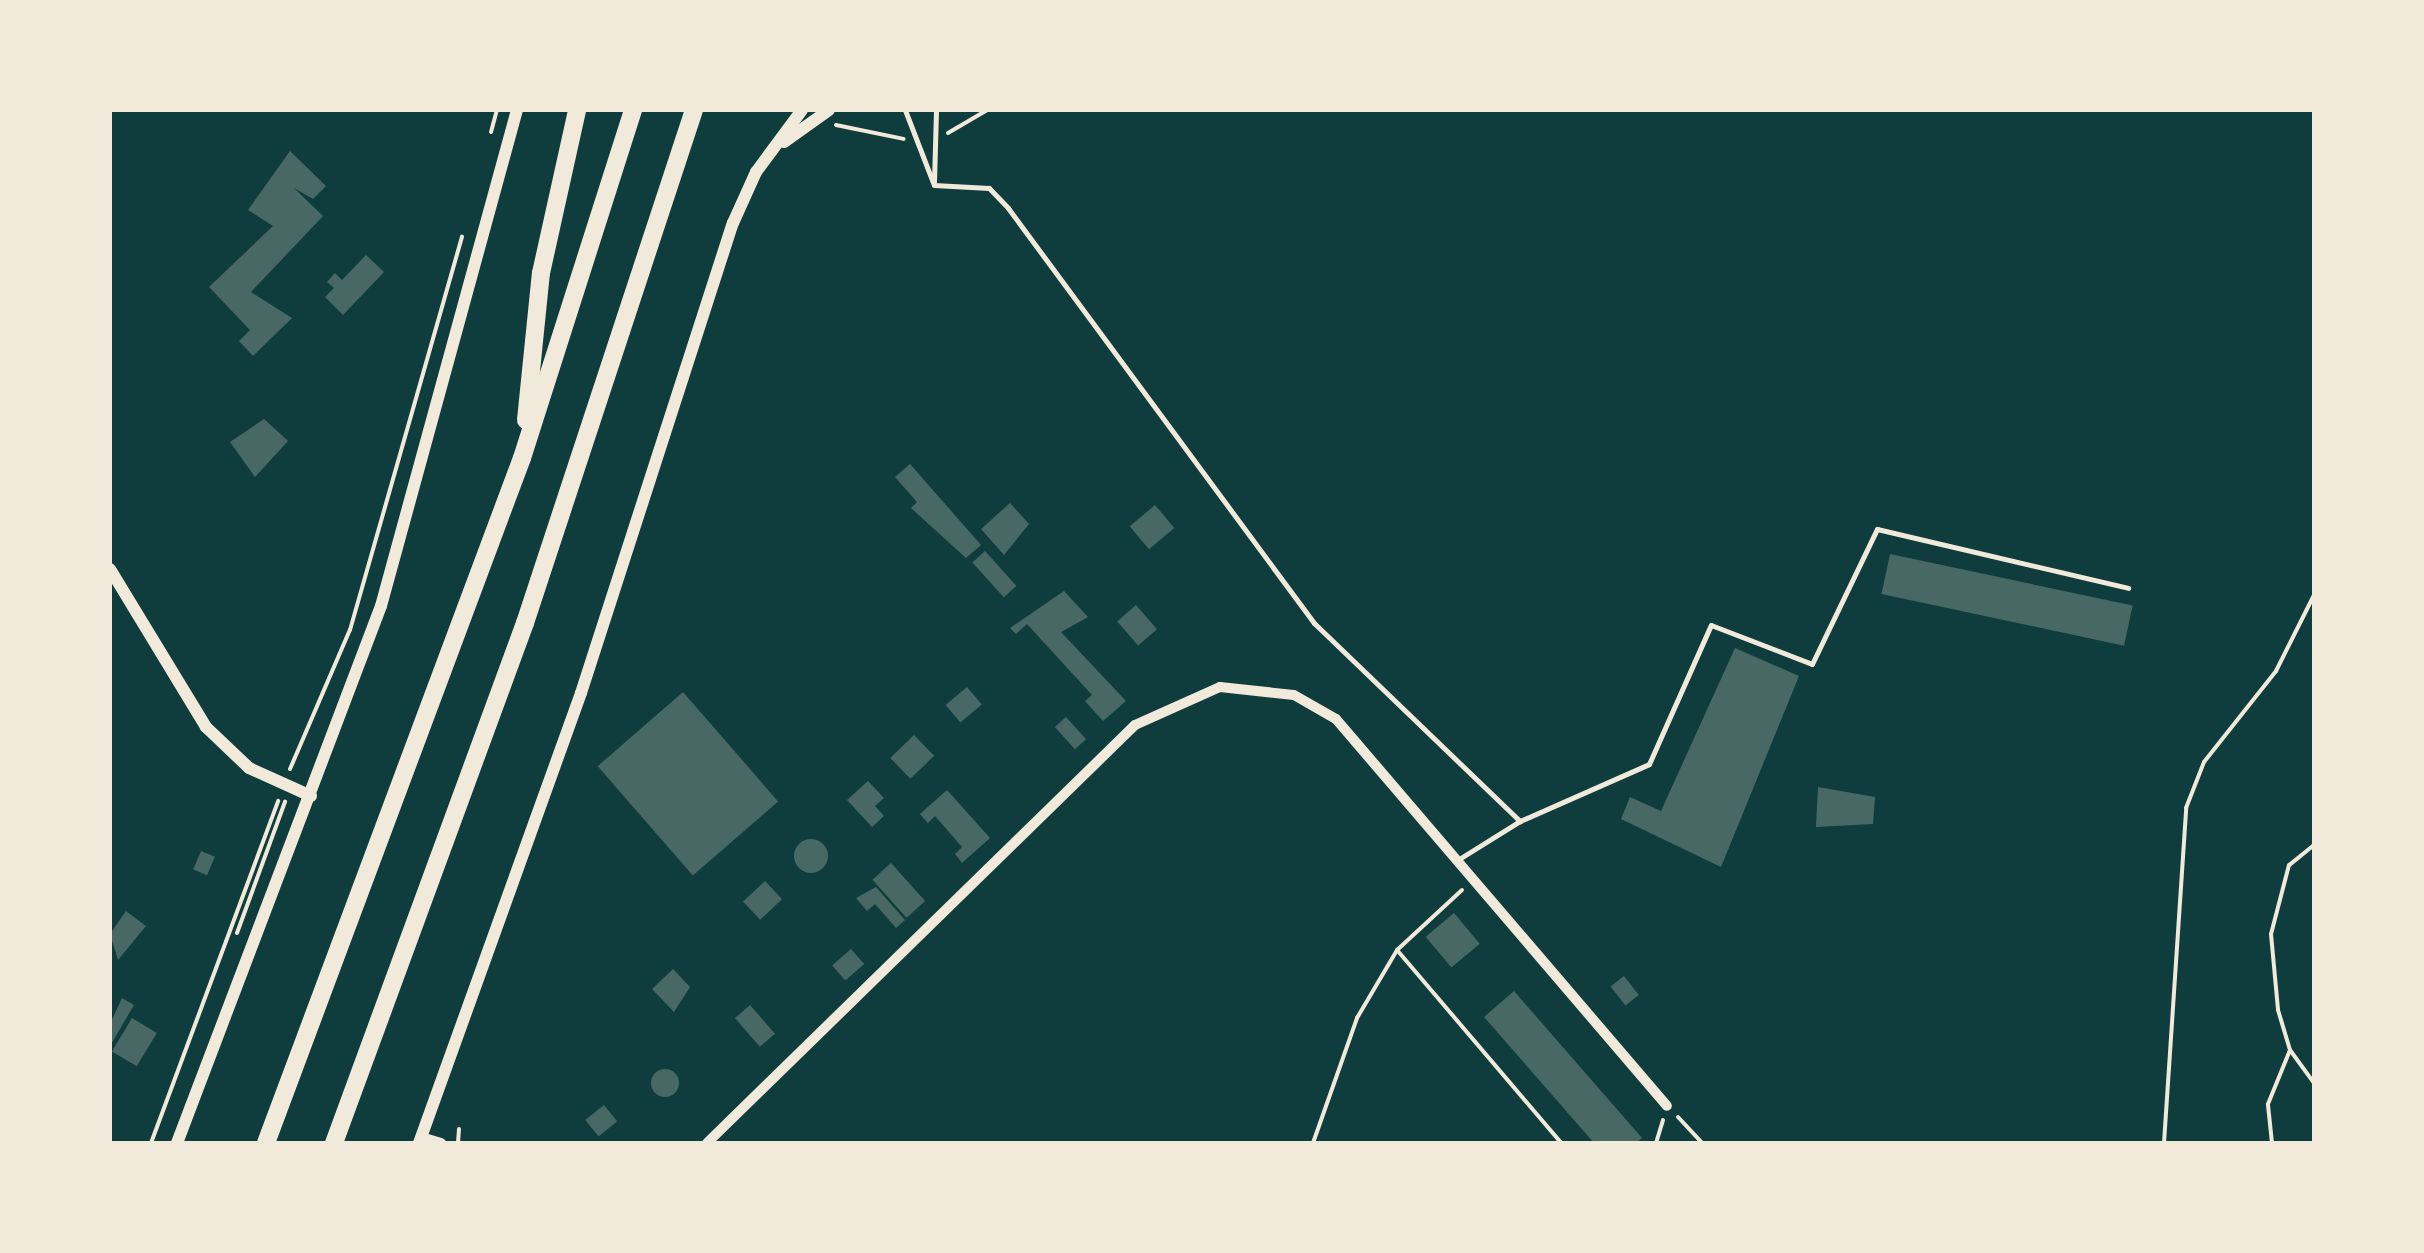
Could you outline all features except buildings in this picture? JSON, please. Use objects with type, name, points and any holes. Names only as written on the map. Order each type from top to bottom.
[{"type":"highway","points":[[522,458],[540,273],[577,110]]},
{"type":"highway","points":[[266,1143],[522,458],[633,110]]},
{"type":"highway","points":[[334,1143],[525,623],[694,110]]},
{"type":"street","points":[[177,1143],[381,606],[516,110]]},
{"type":"street","points":[[441,1143],[420,1140],[581,693],[733,224],[770,152],[802,110]]},
{"type":"street","points":[[770,152],[829,110]]},
{"type":"street","points":[[110,568],[206,727],[248,768],[311,796]]},
{"type":"street","points":[[707,1143],[1135,725],[1187,697],[1253,687],[1317,705],[1667,1106]]},
{"type":"lane","points":[[905,110],[934,186]]},
{"type":"lane","points":[[934,186],[936,110]]},
{"type":"lane","points":[[934,186],[989,188],[1008,208],[1314,623],[1520,821]]},
{"type":"lane","points":[[1456,861],[1520,821],[1648,764],[1711,625],[1812,664],[1876,528],[2128,588]]},
{"type":"path","points":[[490,147],[500,110]]},
{"type":"path","points":[[154,1143],[287,787],[356,633],[470,221]]},
{"type":"path","points":[[2164,1143],[2186,808],[2204,762],[2276,671],[2314,596]]},
{"type":"path","points":[[2314,845],[2289,865],[2271,934],[2290,1050],[2314,1083]]},
{"type":"path","points":[[1313,1143],[1357,1018],[1397,950],[1473,880]]},
{"type":"path","points":[[1397,950],[1561,1143]]},
{"type":"path","points":[[2272,1143],[2268,1104],[2290,1050]]},
{"type":"path","points":[[1656,1143],[1667,1106]]},
{"type":"path","points":[[1667,1106],[1702,1143]]},
{"type":"path","points":[[458,1143],[459,1128]]}]
